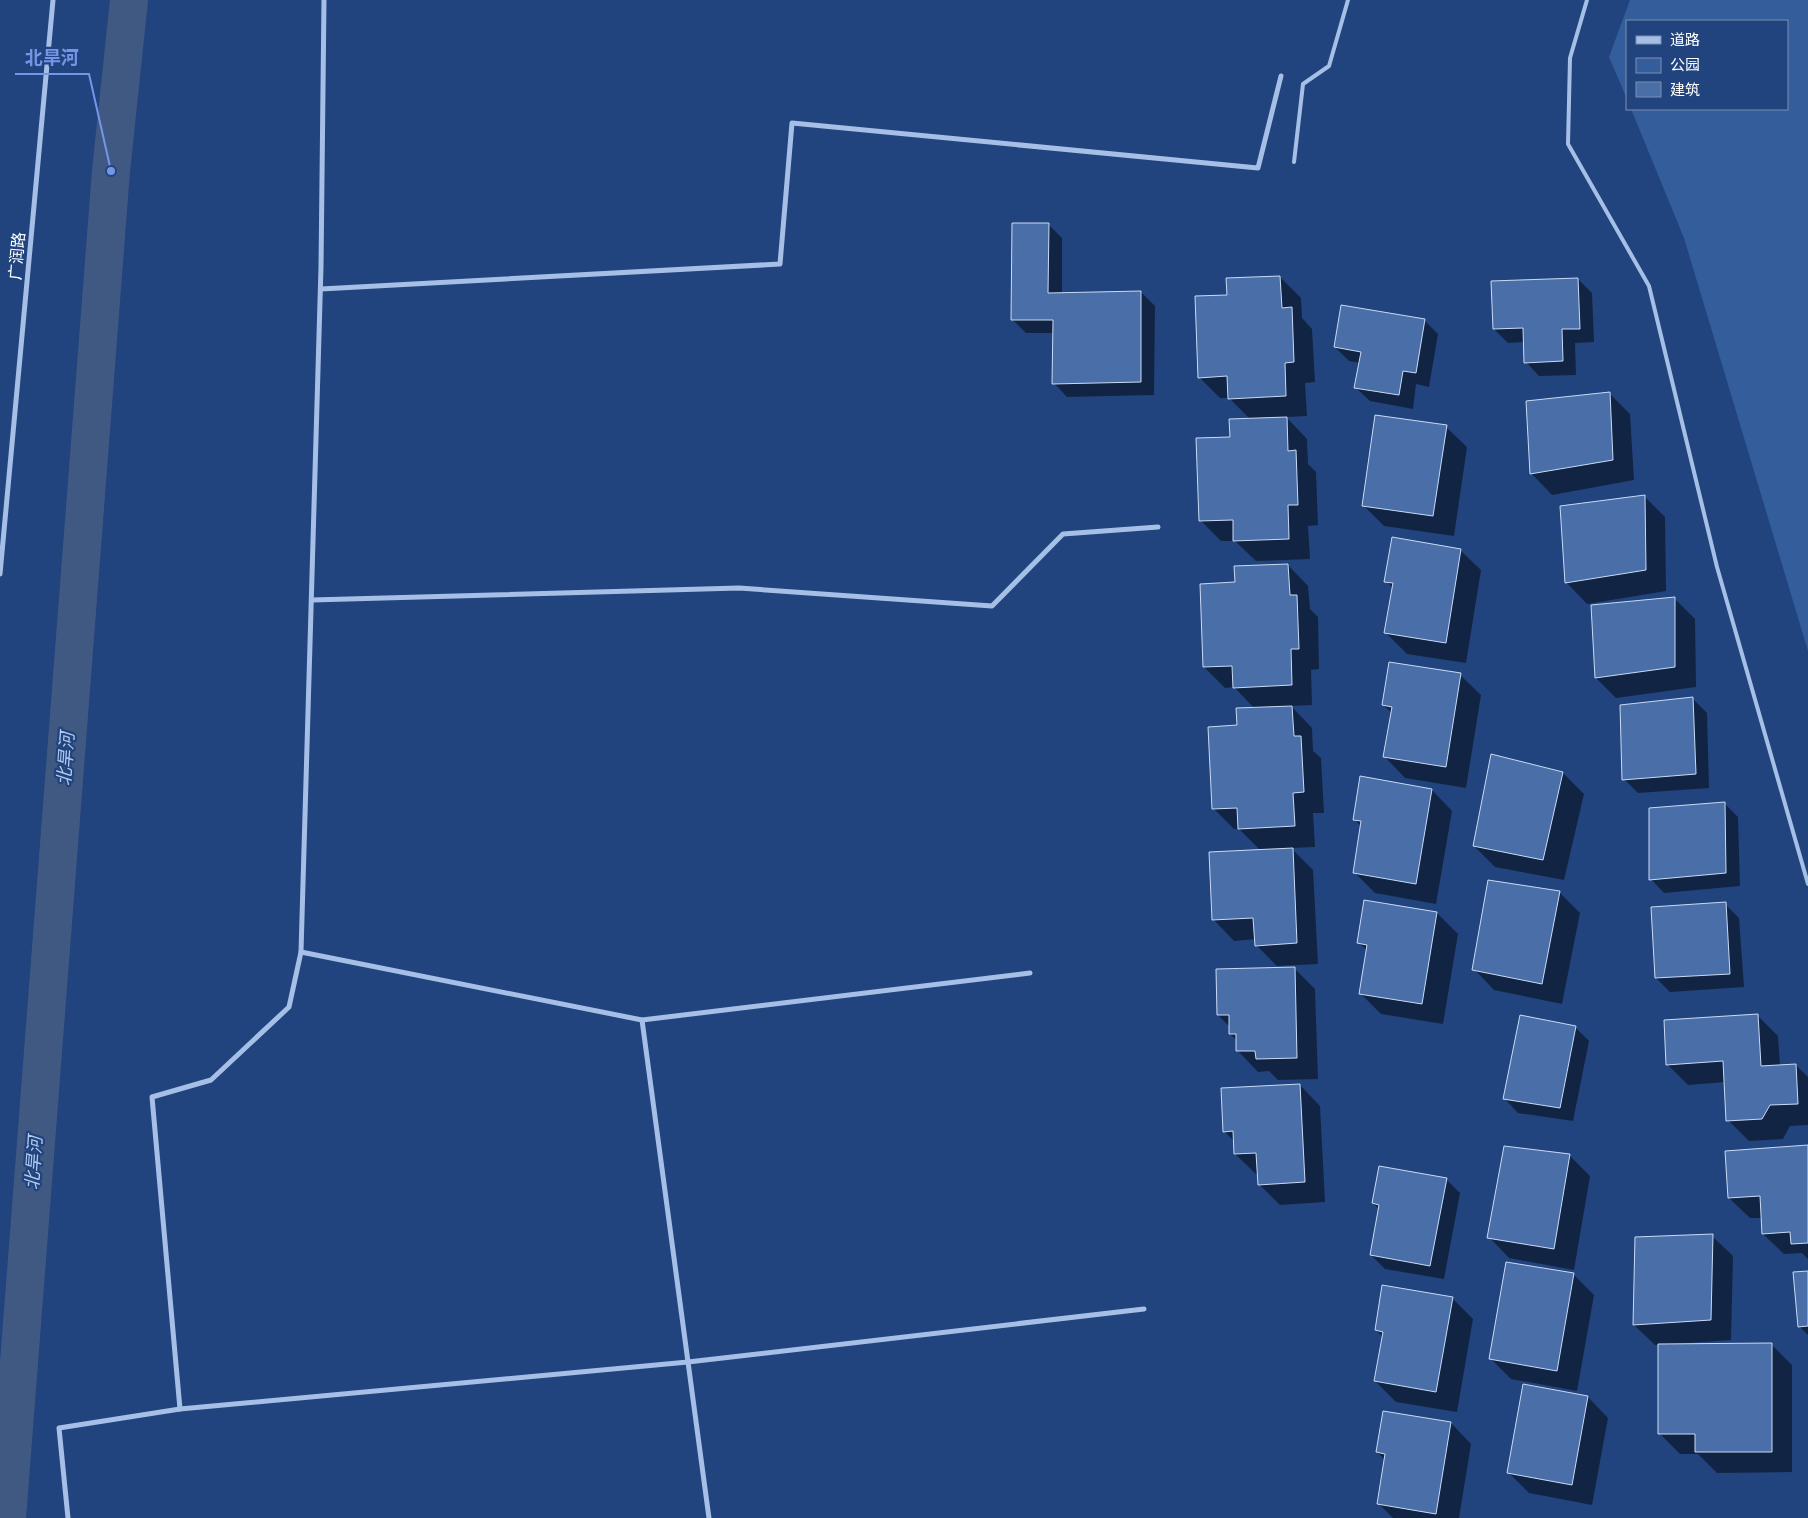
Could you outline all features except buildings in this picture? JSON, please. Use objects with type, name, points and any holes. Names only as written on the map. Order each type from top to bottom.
[{"type":"street","name":"广润路","points":[[0,574],[53,0]]},
{"type":"street","points":[[180,1409],[152,1097],[211,1080],[289,1007],[301,952],[321,289],[324,0]]},
{"type":"street","points":[[321,289],[780,264],[792,122],[1258,168],[1281,76]]},
{"type":"street","points":[[312,600],[738,588],[992,606],[1063,534],[1158,527]]},
{"type":"street","points":[[301,952],[642,1020],[1030,973]]},
{"type":"street","points":[[642,1020],[710,1518]]},
{"type":"street","points":[[68,1518],[59,1428],[180,1409],[688,1362],[1144,1309]]},
{"type":"lane","points":[[1294,162],[1303,84],[1330,66],[1348,0]]},
{"type":"lane","points":[[1587,0],[1570,58],[1568,144],[1649,286],[1717,567],[1808,884]]},
{"type":"green space","points":[[1630,0],[1808,0],[1808,651],[1684,238],[1631,110],[1788,110],[1788,20],[1626,20],[1626,97],[1609,57]]},
{"type":"waterway","name":"北旱河","points":[[7,1518],[111,171],[129,0]]},
{"type":"place","name":"北旱河","points":[[111,171]]}]
